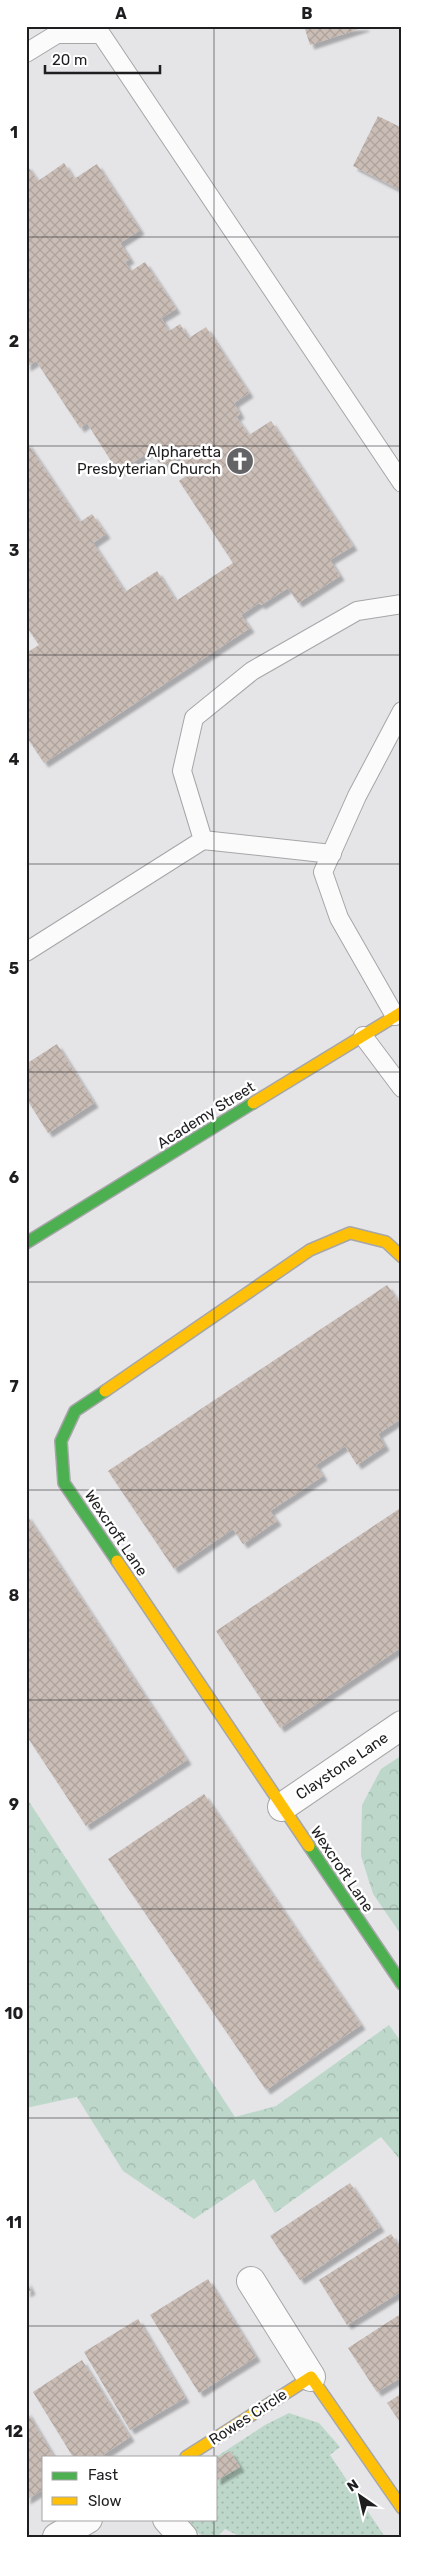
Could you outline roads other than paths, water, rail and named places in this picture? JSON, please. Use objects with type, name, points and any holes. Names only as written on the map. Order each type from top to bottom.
[{"type":"street","name":"Academy Street","points":[[26,1243],[398,1014]]},
{"type":"street","name":"Wexcroft Lane","points":[[402,1257],[386,1242],[350,1233],[310,1250],[75,1411],[61,1441],[64,1483],[402,1984]]},
{"type":"street","name":"Claystone Lane","points":[[282,1807],[402,1726]]},
{"type":"street","points":[[251,2281],[311,2377],[402,2508]]},
{"type":"street","name":"Rowes Circle","points":[[188,2456],[311,2377]]},
{"type":"street","points":[[57,2537],[86,2520]]},
{"type":"street","points":[[168,2520],[183,2537]]},
{"type":"lane","points":[[26,53],[56,34],[101,34],[402,482]]},
{"type":"lane","points":[[203,840],[182,771],[194,718],[252,671],[357,611],[402,604]]},
{"type":"lane","points":[[398,1014],[339,918],[324,872],[357,796],[402,710]]},
{"type":"lane","points":[[26,952],[203,840],[332,854]]},
{"type":"lane","points":[[363,1036],[402,1088]]},
{"type":"place","name":"Alpharetta Presbyterian Church","points":[[240,461]]}]
